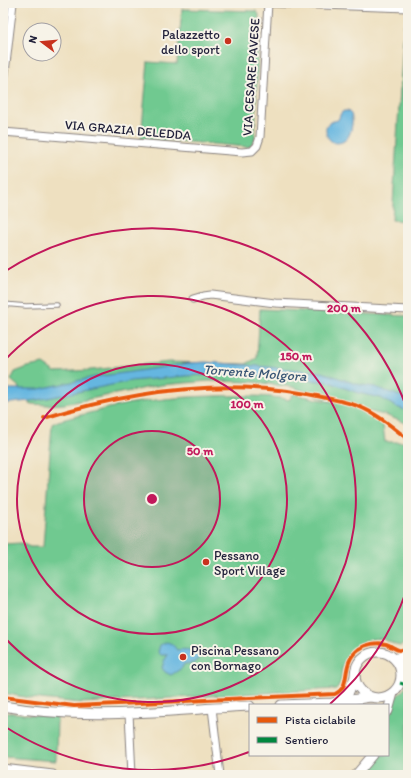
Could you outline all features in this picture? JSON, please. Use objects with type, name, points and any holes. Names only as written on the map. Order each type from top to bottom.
[{"type":"street","points":[[3,90],[13,3]]},
{"type":"street","points":[[264,3],[408,8]]},
{"type":"street","name":"VIA CESARE PAVESE","points":[[252,151],[257,146],[260,137],[268,3]]},
{"type":"street","points":[[399,8],[408,12]]},
{"type":"street","name":"VIA GRAZIA DELEDDA","points":[[3,132],[242,152],[252,151]]},
{"type":"street","points":[[193,299],[210,295],[275,303],[408,310]]},
{"type":"street","points":[[332,703],[347,696],[351,689],[359,662],[369,654],[383,652],[389,654],[395,659],[400,666],[401,674],[400,684],[393,693],[389,707]]},
{"type":"street","points":[[395,659],[408,654]]},
{"type":"street","points":[[401,674],[408,665]]},
{"type":"street","points":[[355,677],[359,689],[373,700]]},
{"type":"street","points":[[306,704],[373,700],[384,698],[393,693]]},
{"type":"street","points":[[3,706],[62,713],[129,713],[249,706]]},
{"type":"street","points":[[212,708],[220,775]]},
{"type":"street","points":[[129,713],[132,775]]},
{"type":"street","points":[[356,775],[372,756]]},
{"type":"street","points":[[3,768],[53,774]]},
{"type":"lane","points":[[3,304],[26,306],[57,305]]},
{"type":"green space","points":[[182,9],[256,11],[259,14],[255,139],[248,147],[141,138],[148,62],[177,64]]},
{"type":"green space","points":[[404,24],[408,29],[408,221],[392,220]]},
{"type":"green space","name":"Pessano Sport Village","points":[[260,309],[408,316],[408,424],[385,415],[358,409],[383,425],[385,442],[404,442],[408,444],[408,638],[406,642],[401,646],[381,639],[375,639],[368,640],[357,645],[348,654],[345,660],[342,669],[341,681],[336,689],[81,703],[30,698],[3,693],[3,544],[21,543],[30,547],[43,547],[52,424],[58,421],[127,404],[184,397],[259,396],[289,400],[293,394],[337,403],[293,387],[254,382],[209,381],[161,385],[64,404],[31,404],[23,397],[18,386],[11,380],[15,372],[28,367],[43,364],[55,372],[169,362],[246,364],[257,358]]},
{"type":"green space","points":[[408,679],[408,775],[361,775],[376,756],[389,756],[389,719],[394,699],[405,688]]},
{"type":"green space","points":[[3,712],[57,717],[56,761],[3,757]]},
{"type":"water","points":[[348,111],[352,117],[350,134],[342,142],[332,142],[327,135],[326,128],[330,122],[338,120],[341,113]]},
{"type":"water","name":"Torrente Molgora","points":[[206,362],[322,372],[356,384],[375,387],[408,399],[408,411],[396,407],[381,398],[358,393],[329,382],[281,377],[262,377],[238,373],[131,381],[38,400],[3,404],[3,389],[39,389],[95,377],[189,363]]},
{"type":"water","name":"Piscina Pessano con Bornago","points":[[167,642],[172,644],[177,650],[183,649],[197,653],[199,658],[195,663],[184,664],[182,668],[171,675],[165,672],[162,668],[168,655],[161,655],[158,652],[160,645]]},
{"type":"marked path","points":[[400,683],[406,685],[408,689]]},
{"type":"cycle path","points":[[44,418],[77,409],[147,394],[217,388],[253,388],[288,391],[351,404],[373,413],[408,439]]},
{"type":"cycle path","points":[[3,697],[74,706],[335,694],[344,686],[349,661],[359,649],[375,643],[383,643],[397,650],[405,649],[408,646]]},
{"type":"place","name":"Palazzetto dello sport","points":[[228,41]]},
{"type":"place","name":"Pessano Sport Village","points":[[206,562]]},
{"type":"place","name":"Piscina Pessano con Bornago","points":[[183,657]]}]
